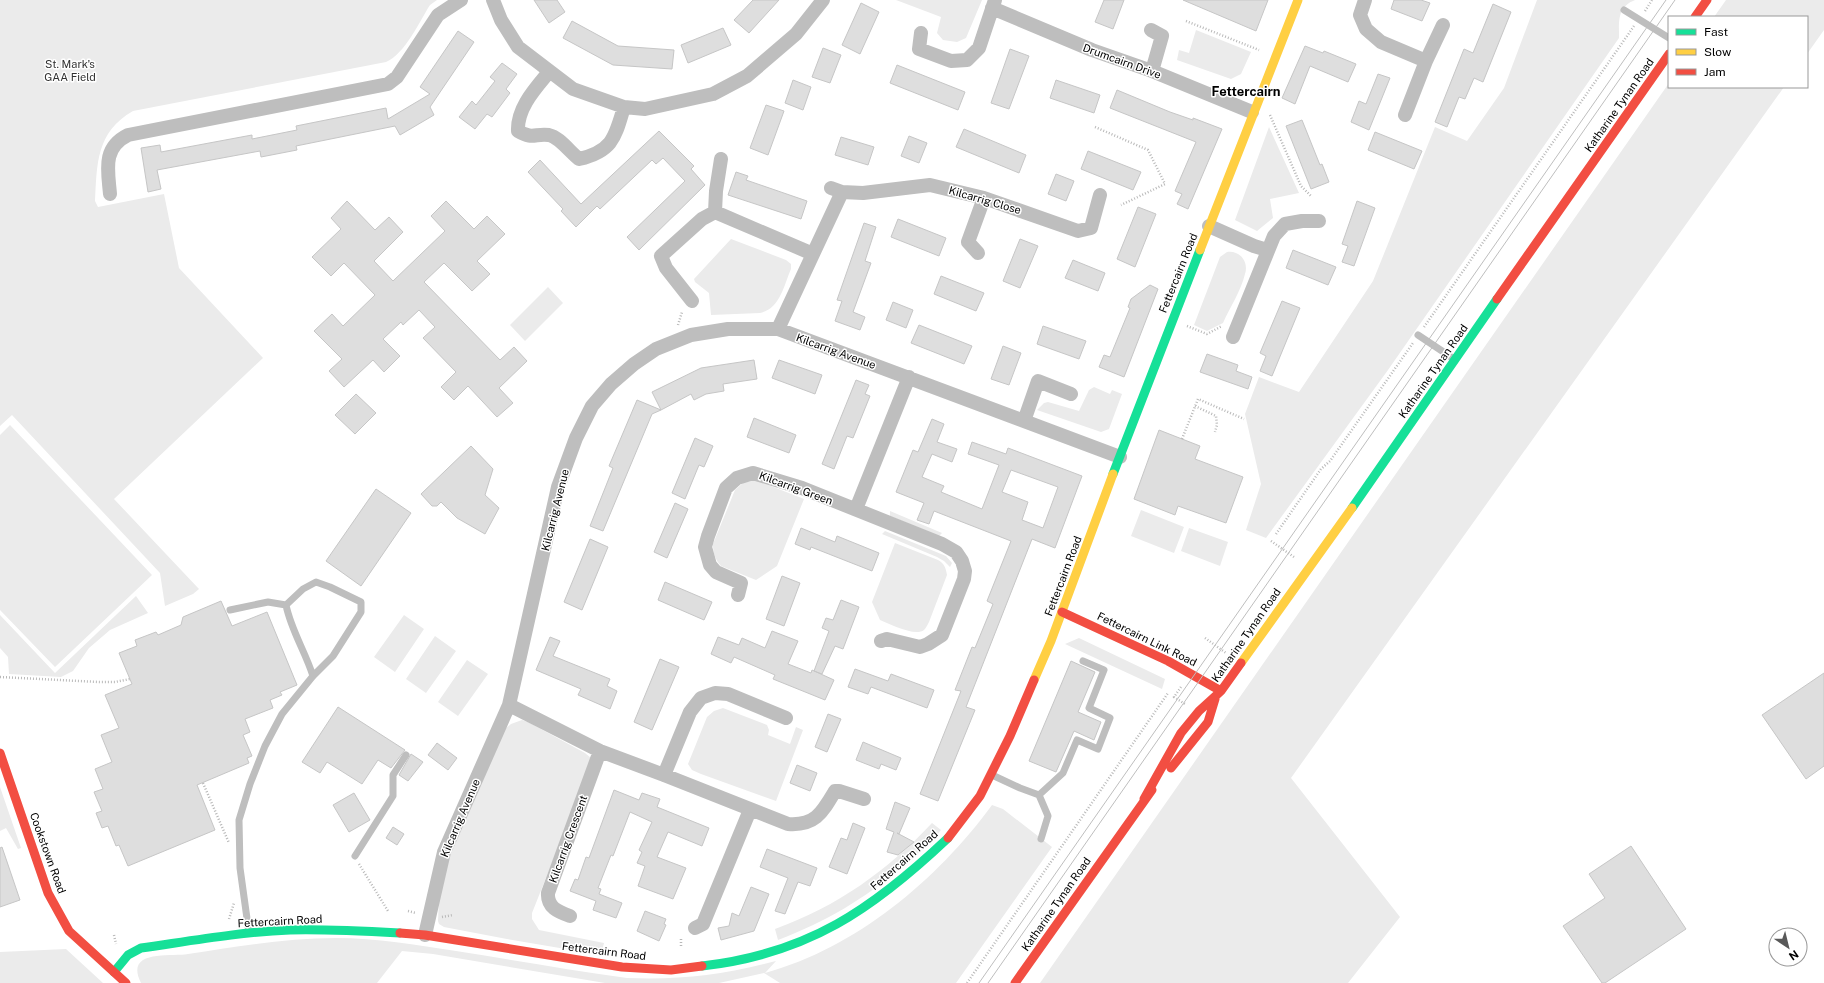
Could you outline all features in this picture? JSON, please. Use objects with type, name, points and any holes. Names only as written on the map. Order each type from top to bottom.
[{"type":"street","points":[[110,194],[107,168],[112,148],[119,140],[136,134],[388,84],[397,77],[438,15],[461,0]]},
{"type":"street","points":[[493,0],[501,20],[518,47],[549,72],[573,89],[624,107],[645,109],[713,94],[747,76],[796,34],[823,0]]},
{"type":"street","name":"Fettercairn Road","points":[[114,972],[128,956],[141,948],[249,933],[290,930],[342,930],[425,935],[622,967],[671,970],[721,964],[779,950],[819,934],[849,918],[884,894],[917,867],[951,835],[980,796],[1010,736],[1062,612],[1254,109],[1298,0]]},
{"type":"street","points":[[1365,0],[1360,15],[1366,29],[1381,42],[1426,61]]},
{"type":"street","points":[[1697,16],[1707,0]]},
{"type":"street","name":"Drumcairn Drive","points":[[921,34],[919,49],[951,61],[967,60],[979,48],[994,4],[1092,50],[1254,109]]},
{"type":"street","points":[[1405,115],[1426,61],[1443,25]]},
{"type":"street","points":[[1151,30],[1162,36],[1152,71]]},
{"type":"street","name":"Katharine Tynan Road","points":[[1144,799],[1180,734],[1196,713],[1215,698],[1221,691],[1456,360],[1538,239],[1668,55]]},
{"type":"street","points":[[549,72],[522,108],[518,122],[518,131],[527,137],[548,135],[558,138],[567,150],[579,159],[592,156],[609,145],[618,130],[624,107]]},
{"type":"street","points":[[715,212],[716,191],[721,159]]},
{"type":"street","name":"Kilcarrig Close","points":[[778,329],[813,254],[836,190],[863,194],[930,185],[984,198],[1078,231],[1090,228],[1100,195]]},
{"type":"street","points":[[978,253],[968,242],[984,198]]},
{"type":"street","points":[[715,212],[813,254]]},
{"type":"street","points":[[692,301],[666,268],[661,256],[702,219],[715,212]]},
{"type":"street","points":[[1233,337],[1267,250],[1274,236],[1285,224],[1302,221],[1319,221]]},
{"type":"street","points":[[1209,226],[1254,246],[1267,250]]},
{"type":"street","name":"Kilcarrig Avenue","points":[[425,935],[444,852],[509,706],[558,487],[576,438],[592,406],[611,384],[634,364],[663,346],[691,335],[728,329],[778,329],[1120,457]]},
{"type":"street","points":[[856,509],[909,377]]},
{"type":"street","points":[[1024,421],[1038,381],[1071,394]]},
{"type":"street","name":"Kilcarrig Green","points":[[738,595],[741,583],[716,572],[710,565],[705,547],[726,488],[734,480],[748,474],[759,474],[856,509],[942,544],[956,552],[962,560],[965,571],[963,584],[942,634],[928,644],[920,647],[888,639],[881,641]]},
{"type":"street","name":"Fettercairn Link Road","points":[[1062,612],[1168,661],[1221,691]]},
{"type":"street","points":[[664,775],[690,712],[701,698],[715,693],[728,694],[786,718]]},
{"type":"street","name":"Katharine Tynan Road","points":[[1016,983],[1144,799],[1208,722],[1215,698]]},
{"type":"street","points":[[509,706],[600,752],[664,775],[788,824],[800,825],[817,818],[823,812],[835,792],[840,791],[864,799]]},
{"type":"street","name":"Kilcarrig Crescent","points":[[570,916],[557,911],[551,906],[548,900],[548,893],[600,752]]},
{"type":"street","name":"Cookstown Road","points":[[0,753],[48,893],[68,931],[126,983]]},
{"type":"street","points":[[695,928],[703,924],[750,810]]},
{"type":"lane","points":[[1624,10],[1668,37]]},
{"type":"lane","points":[[1418,335],[1456,360]]},
{"type":"lane","points":[[249,933],[240,868],[239,820],[250,784],[265,746],[282,714],[313,676],[333,656],[361,612],[361,602],[316,582],[303,589],[286,605]]},
{"type":"lane","points":[[230,610],[268,602],[286,605]]},
{"type":"lane","points":[[286,605],[289,620],[313,676]]},
{"type":"lane","points":[[1039,795],[1063,773],[1077,740],[1098,749],[1110,718],[1089,708],[1104,670],[1083,661]]},
{"type":"lane","points":[[355,856],[393,796],[393,775],[406,755]]},
{"type":"lane","points":[[991,775],[1039,795],[1048,816],[1041,839]]},
{"type":"path","points":[[1276,534],[1321,469],[1330,461],[1652,0]]},
{"type":"path","points":[[1186,21],[1259,50]]},
{"type":"path","points":[[1254,109],[1269,112],[1301,186],[1311,196]]},
{"type":"path","points":[[1096,127],[1148,150],[1165,184],[1121,205]]},
{"type":"path","points":[[678,326],[682,312]]},
{"type":"path","points":[[1186,326],[1207,334],[1226,324]]},
{"type":"path","points":[[1182,439],[1198,399],[1244,419]]},
{"type":"path","points":[[1195,406],[1216,416],[1217,425],[1215,432]]},
{"type":"path","points":[[1272,541],[1294,557]]},
{"type":"path","points":[[1205,638],[1226,653]]},
{"type":"path","points":[[0,677],[99,682],[115,682],[130,679]]},
{"type":"path","points":[[1178,684],[1182,687],[1174,697],[1187,706]]},
{"type":"path","points":[[967,983],[1168,693]]},
{"type":"path","points":[[202,782],[229,845]]},
{"type":"path","points":[[355,856],[388,911]]},
{"type":"path","points":[[408,910],[419,914]]},
{"type":"path","points":[[437,916],[453,915]]},
{"type":"path","points":[[114,934],[117,947]]},
{"type":"path","points":[[681,939],[681,948]]},
{"type":"green space","name":"St. Mark's GAA Field","points":[[0,0],[437,0],[430,5],[405,45],[393,58],[386,62],[133,111],[121,119],[105,139],[98,162],[95,201],[98,207],[164,194],[179,268],[263,358],[114,499],[199,589],[193,594],[165,606],[160,573],[12,415],[0,426]]},
{"type":"green space","points":[[896,0],[982,0],[966,38],[957,42],[943,40],[937,33],[941,17]]},
{"type":"green space","points":[[1537,0],[1635,0],[1625,6],[1620,15],[1619,38],[1388,370],[1266,538],[1246,530],[1261,484],[1245,414],[1259,377],[1299,392],[1373,281],[1435,127],[1467,141],[1504,88]]},
{"type":"green space","points":[[1726,0],[1824,0],[1824,30],[1808,53],[1808,16],[1715,16]]},
{"type":"green space","points":[[1196,30],[1251,52],[1241,74],[1231,79],[1177,60],[1179,50],[1189,53]]},
{"type":"green space","points":[[1668,84],[1668,88],[1783,88],[1291,778],[1400,917],[1348,983],[1040,983]]},
{"type":"green space","points":[[1269,127],[1299,193],[1270,199],[1273,218],[1257,231],[1235,220]]},
{"type":"green space","points":[[731,239],[786,260],[791,264],[791,269],[777,302],[767,311],[760,313],[711,315],[709,293],[695,282],[694,279]]},
{"type":"green space","points":[[1227,252],[1236,253],[1242,258],[1246,265],[1245,274],[1238,293],[1223,323],[1207,331],[1194,325],[1220,257]]},
{"type":"green space","points":[[548,287],[563,303],[525,341],[510,325]]},
{"type":"green space","points":[[1094,387],[1110,394],[1112,390],[1122,394],[1109,429],[1101,432],[1037,410],[1044,403],[1048,402],[1079,411],[1089,390]]},
{"type":"green space","points":[[10,425],[152,575],[55,667],[0,610],[0,435]]},
{"type":"green space","points":[[758,481],[804,499],[777,566],[756,580],[721,566],[716,558],[713,547],[735,490],[744,482]]},
{"type":"green space","points":[[1141,510],[1184,527],[1174,553],[1131,536]]},
{"type":"green space","points":[[890,511],[942,533],[939,536],[890,516]]},
{"type":"green space","points":[[1189,528],[1228,542],[1220,566],[1181,551]]},
{"type":"green space","points":[[885,531],[946,556],[952,563],[950,567],[937,557],[882,534]]},
{"type":"green space","points":[[895,543],[940,561],[946,570],[947,575],[929,622],[924,630],[920,632],[902,629],[880,620],[872,602]]},
{"type":"green space","points":[[136,596],[148,613],[110,630],[89,648],[73,671],[61,677],[9,674],[8,657],[0,648],[0,615],[55,673]]},
{"type":"green space","points":[[404,615],[424,629],[395,672],[374,657]]},
{"type":"green space","points":[[435,636],[456,651],[426,693],[406,679]]},
{"type":"green space","points":[[1079,638],[1165,679],[1162,689],[1065,644]]},
{"type":"green space","points":[[467,660],[488,674],[458,716],[438,702]]},
{"type":"green space","points":[[723,708],[767,725],[769,730],[768,735],[790,744],[796,727],[803,730],[776,801],[701,774],[692,770],[688,764],[707,717],[714,711]]},
{"type":"green space","points":[[522,720],[585,753],[591,758],[592,762],[532,913],[532,919],[539,930],[604,943],[601,955],[444,927],[439,924],[439,898],[446,863],[505,729],[511,724]]},
{"type":"green space","points":[[0,787],[21,848],[18,849],[6,828],[0,831]]},
{"type":"green space","points":[[992,805],[1003,809],[1052,847],[956,983],[780,983],[764,973],[719,983],[605,983],[433,954],[402,951],[377,983],[141,983],[137,972],[139,965],[144,960],[151,957],[188,954],[280,941],[336,938],[366,939],[411,944],[627,978],[702,976],[738,970],[776,961],[765,973],[799,962],[831,947],[862,929],[892,908],[920,885],[946,859],[970,833]]},
{"type":"green space","points":[[932,823],[941,830],[933,840],[888,878],[844,909],[796,933],[778,940],[775,929],[820,909],[860,885],[897,857]]},
{"type":"green space","points":[[66,949],[103,983],[0,983],[0,952]]},
{"type":"building","points":[[534,0],[557,0],[565,12],[549,23]]},
{"type":"building","points":[[753,0],[779,0],[749,33],[734,20]]},
{"type":"building","points":[[1104,0],[1124,0],[1113,29],[1095,22]]},
{"type":"building","points":[[1183,0],[1268,0],[1256,31]]},
{"type":"building","points":[[1394,0],[1421,0],[1430,3],[1422,21],[1391,9]]},
{"type":"building","points":[[861,3],[879,12],[860,54],[842,45]]},
{"type":"building","points":[[1493,4],[1511,12],[1483,82],[1474,78],[1465,99],[1459,97],[1447,127],[1435,122],[1464,49],[1473,53]]},
{"type":"building","points":[[572,21],[618,46],[674,50],[672,69],[613,65],[563,38]]},
{"type":"building","points":[[723,28],[731,45],[688,63],[681,45]]},
{"type":"building","points":[[458,31],[474,42],[430,107],[434,115],[400,135],[395,126],[296,146],[297,150],[261,157],[260,151],[157,170],[161,189],[148,192],[141,148],[160,145],[161,152],[252,135],[252,139],[297,130],[296,126],[386,108],[388,119],[430,94],[420,87]]},
{"type":"building","points":[[1305,46],[1323,53],[1324,51],[1356,64],[1348,82],[1310,66],[1295,104],[1282,98]]},
{"type":"building","points":[[823,48],[841,55],[830,83],[812,77]]},
{"type":"building","points":[[1010,49],[1029,56],[1009,109],[991,103]]},
{"type":"building","points":[[502,63],[517,74],[506,89],[510,93],[492,117],[487,114],[475,129],[459,117],[472,101],[476,105],[495,81],[490,77]]},
{"type":"building","points":[[897,65],[965,92],[958,110],[890,83]]},
{"type":"building","points":[[1378,74],[1390,78],[1369,130],[1351,122],[1359,101],[1366,104]]},
{"type":"building","points":[[793,80],[811,87],[803,110],[785,103]]},
{"type":"building","points":[[1056,80],[1100,95],[1094,113],[1050,98]]},
{"type":"building","points":[[1117,90],[1170,112],[1193,120],[1193,118],[1222,129],[1188,209],[1177,204],[1182,194],[1175,191],[1196,142],[1110,108]]},
{"type":"building","points":[[766,105],[784,111],[768,155],[750,148]]},
{"type":"building","points":[[1302,120],[1320,165],[1322,164],[1329,182],[1311,189],[1286,126]]},
{"type":"building","points":[[964,129],[1026,155],[1019,173],[956,147]]},
{"type":"building","points":[[659,131],[694,166],[691,169],[705,185],[639,250],[627,237],[685,181],[663,158],[656,164],[652,160],[600,209],[597,206],[576,227],[561,211],[563,209],[528,172],[540,160],[581,204]]},
{"type":"building","points":[[1375,132],[1422,151],[1414,169],[1368,150]]},
{"type":"building","points":[[909,136],[927,143],[919,163],[901,156]]},
{"type":"building","points":[[841,137],[874,147],[868,165],[835,155]]},
{"type":"building","points":[[1088,151],[1141,172],[1133,190],[1081,169]]},
{"type":"building","points":[[736,172],[748,176],[746,180],[807,201],[801,219],[728,195]]},
{"type":"building","points":[[1056,174],[1074,181],[1066,201],[1048,194]]},
{"type":"building","points":[[347,201],[375,230],[389,217],[403,232],[374,261],[393,281],[445,231],[431,216],[446,201],[474,229],[487,216],[505,234],[477,261],[490,274],[472,291],[444,263],[424,282],[500,360],[514,347],[527,361],[499,388],[513,403],[497,417],[468,386],[454,400],[441,387],[456,372],[423,338],[435,327],[419,310],[403,325],[401,322],[383,339],[400,356],[384,372],[373,360],[344,387],[329,371],[342,359],[314,331],[332,314],[343,326],[375,295],[344,263],[331,276],[312,257],[341,229],[331,218]]},
{"type":"building","points":[[1357,201],[1375,208],[1354,266],[1342,262],[1348,246],[1342,244]]},
{"type":"building","points":[[1138,207],[1156,214],[1135,267],[1117,259]]},
{"type":"building","points":[[898,219],[946,238],[939,256],[891,237]]},
{"type":"building","points":[[864,223],[876,227],[865,261],[871,263],[853,312],[865,317],[860,330],[835,321],[842,301],[837,300]]},
{"type":"building","points":[[1020,239],[1038,246],[1020,288],[1003,281]]},
{"type":"building","points":[[1293,250],[1336,267],[1328,285],[1286,268]]},
{"type":"building","points":[[1073,260],[1105,273],[1098,291],[1065,278]]},
{"type":"building","points":[[941,276],[984,293],[976,311],[934,294]]},
{"type":"building","points":[[1150,285],[1158,289],[1124,377],[1099,367],[1104,355],[1110,357],[1130,308],[1128,307],[1131,299]]},
{"type":"building","points":[[1282,301],[1300,308],[1272,376],[1260,371],[1266,356],[1260,353]]},
{"type":"building","points":[[893,302],[913,310],[906,328],[886,320]]},
{"type":"building","points":[[919,325],[972,346],[964,364],[911,343]]},
{"type":"building","points":[[1043,326],[1086,341],[1079,359],[1037,344]]},
{"type":"building","points":[[1003,346],[1021,353],[1009,385],[991,379]]},
{"type":"building","points":[[1207,354],[1238,365],[1236,371],[1252,377],[1248,389],[1200,372]]},
{"type":"building","points":[[754,360],[757,379],[723,384],[724,391],[706,394],[694,400],[691,394],[661,410],[652,392],[701,368]]},
{"type":"building","points":[[779,360],[822,375],[815,394],[772,378]]},
{"type":"building","points":[[856,380],[869,385],[865,394],[870,396],[853,438],[847,436],[834,469],[822,464]]},
{"type":"building","points":[[356,394],[376,413],[355,434],[335,415]]},
{"type":"building","points":[[637,400],[661,410],[652,414],[603,531],[590,526],[613,468],[609,466]]},
{"type":"building","points":[[754,418],[796,435],[789,453],[747,437]]},
{"type":"building","points":[[932,419],[944,424],[937,442],[957,449],[952,462],[932,454],[922,477],[944,486],[941,492],[982,509],[999,465],[968,454],[972,442],[1006,454],[1008,448],[1082,476],[1055,548],[1032,539],[966,707],[975,710],[938,801],[920,794],[961,691],[955,690],[972,647],[975,648],[993,604],[987,601],[1011,541],[934,511],[929,524],[917,520],[924,503],[896,492],[913,450],[918,452]],"holes":[[[1011,470],[1058,487],[1043,528],[1022,520],[1028,502],[1002,492]]]},
{"type":"building","points":[[1159,430],[1200,446],[1195,459],[1243,477],[1226,523],[1178,506],[1175,515],[1134,499]]},
{"type":"building","points":[[695,438],[713,446],[704,467],[699,465],[685,499],[672,493]]},
{"type":"building","points":[[471,446],[493,469],[485,495],[499,508],[485,534],[457,518],[441,502],[437,506],[432,506],[421,494]]},
{"type":"building","points":[[376,489],[411,513],[361,586],[326,561]]},
{"type":"building","points":[[675,503],[688,509],[667,558],[654,552]]},
{"type":"building","points":[[801,528],[835,542],[837,536],[879,553],[872,571],[811,547],[810,550],[795,544]]},
{"type":"building","points":[[590,539],[608,547],[582,610],[564,602]]},
{"type":"building","points":[[782,576],[800,583],[784,626],[766,619]]},
{"type":"building","points":[[665,582],[712,602],[704,620],[658,600]]},
{"type":"building","points":[[841,600],[859,607],[843,649],[835,646],[822,674],[814,671],[829,631],[822,628],[826,618],[833,620]]},
{"type":"building","points":[[221,601],[232,626],[267,612],[297,685],[280,692],[282,695],[270,700],[273,708],[245,719],[250,732],[243,735],[252,756],[247,758],[249,763],[197,785],[215,830],[128,866],[119,845],[116,846],[108,826],[102,828],[96,813],[102,811],[94,792],[103,789],[95,769],[112,762],[101,735],[119,728],[105,695],[132,684],[119,653],[137,646],[135,640],[156,632],[158,635],[181,625],[183,617]]},
{"type":"building","points":[[772,631],[798,641],[788,664],[811,673],[812,670],[834,680],[825,700],[773,679],[775,675],[734,657],[731,663],[711,654],[718,637],[739,645],[742,638],[765,648]]},
{"type":"building","points":[[550,637],[560,641],[553,656],[610,679],[607,686],[617,691],[610,709],[578,695],[581,689],[536,670]]},
{"type":"building","points":[[660,659],[679,667],[652,730],[634,722]]},
{"type":"building","points":[[1071,661],[1095,672],[1078,712],[1101,722],[1094,740],[1074,731],[1056,772],[1029,761]]},
{"type":"building","points":[[855,669],[888,681],[891,674],[934,690],[927,708],[871,687],[868,694],[848,687]]},
{"type":"building","points":[[1824,673],[1824,766],[1806,779],[1762,715]]},
{"type":"building","points":[[338,707],[405,750],[391,768],[378,760],[362,784],[327,762],[320,773],[302,762]]},
{"type":"building","points":[[828,714],[841,719],[827,752],[815,747]]},
{"type":"building","points":[[863,742],[901,758],[896,770],[881,764],[879,769],[856,760]]},
{"type":"building","points":[[437,743],[457,758],[448,770],[428,755]]},
{"type":"building","points":[[411,754],[423,762],[408,781],[399,775]]},
{"type":"building","points":[[797,765],[817,773],[810,791],[790,783]]},
{"type":"building","points":[[614,790],[639,800],[642,793],[660,799],[657,807],[709,828],[702,846],[668,832],[657,857],[686,868],[673,899],[638,886],[645,866],[637,863],[642,852],[639,850],[652,822],[630,812],[613,856],[611,855],[598,888],[601,889],[599,894],[622,903],[616,918],[593,910],[596,901],[570,891],[575,879],[578,880],[586,857],[589,858]]},
{"type":"building","points":[[354,793],[370,820],[349,832],[333,805]]},
{"type":"building","points":[[895,802],[910,808],[899,834],[897,833],[914,842],[898,855],[887,852],[894,832],[886,829]]},
{"type":"building","points":[[853,823],[865,828],[847,874],[829,867],[841,838],[847,840]]},
{"type":"building","points":[[393,827],[404,834],[397,845],[386,838]]},
{"type":"building","points":[[1631,846],[1686,929],[1605,983],[1602,983],[1563,926],[1605,898],[1589,874]]},
{"type":"building","points":[[2,847],[20,900],[0,907],[0,848]]},
{"type":"building","points":[[767,849],[817,868],[810,886],[798,882],[785,914],[775,911],[788,878],[760,867]]},
{"type":"building","points":[[751,887],[769,894],[754,931],[721,940],[718,928],[729,926],[732,913],[739,916]]},
{"type":"building","points":[[645,911],[666,919],[664,924],[666,925],[659,941],[637,931]]},
{"type":"tram line","points":[[979,983],[1666,0]]},
{"type":"tram line","points":[[988,983],[1675,0]]},
{"type":"traffic: fast","points":[[1113,474],[1200,250]]},
{"type":"traffic: fast","points":[[1352,508],[1497,299]]},
{"type":"traffic: fast","points":[[702,966],[740,960],[775,951],[807,939],[837,924],[865,907],[893,886],[948,838]]},
{"type":"traffic: fast","points":[[114,972],[128,955],[141,948],[215,937],[290,930],[400,933]]},
{"type":"traffic: slow","points":[[1200,250],[1298,0]]},
{"type":"traffic: slow","points":[[1034,680],[1051,641],[1113,474]]},
{"type":"traffic: slow","points":[[1241,663],[1352,508]]},
{"type":"traffic: jam","points":[[1696,16],[1707,0]]},
{"type":"traffic: jam","points":[[1497,299],[1668,55]]},
{"type":"traffic: jam","points":[[1062,612],[1168,661],[1221,691]]},
{"type":"traffic: jam","points":[[1144,799],[1181,733],[1199,711],[1221,691],[1241,663]]},
{"type":"traffic: jam","points":[[948,838],[980,796],[1010,736],[1034,680]]},
{"type":"traffic: jam","points":[[1171,768],[1208,722],[1215,699]]},
{"type":"traffic: jam","points":[[0,753],[48,893],[69,931],[126,983]]},
{"type":"traffic: jam","points":[[1015,983],[1152,790]]},
{"type":"traffic: jam","points":[[400,933],[425,935],[622,967],[671,970],[702,966]]},
{"type":"district","name":"Fettercairn","points":[[1246,91]]}]
